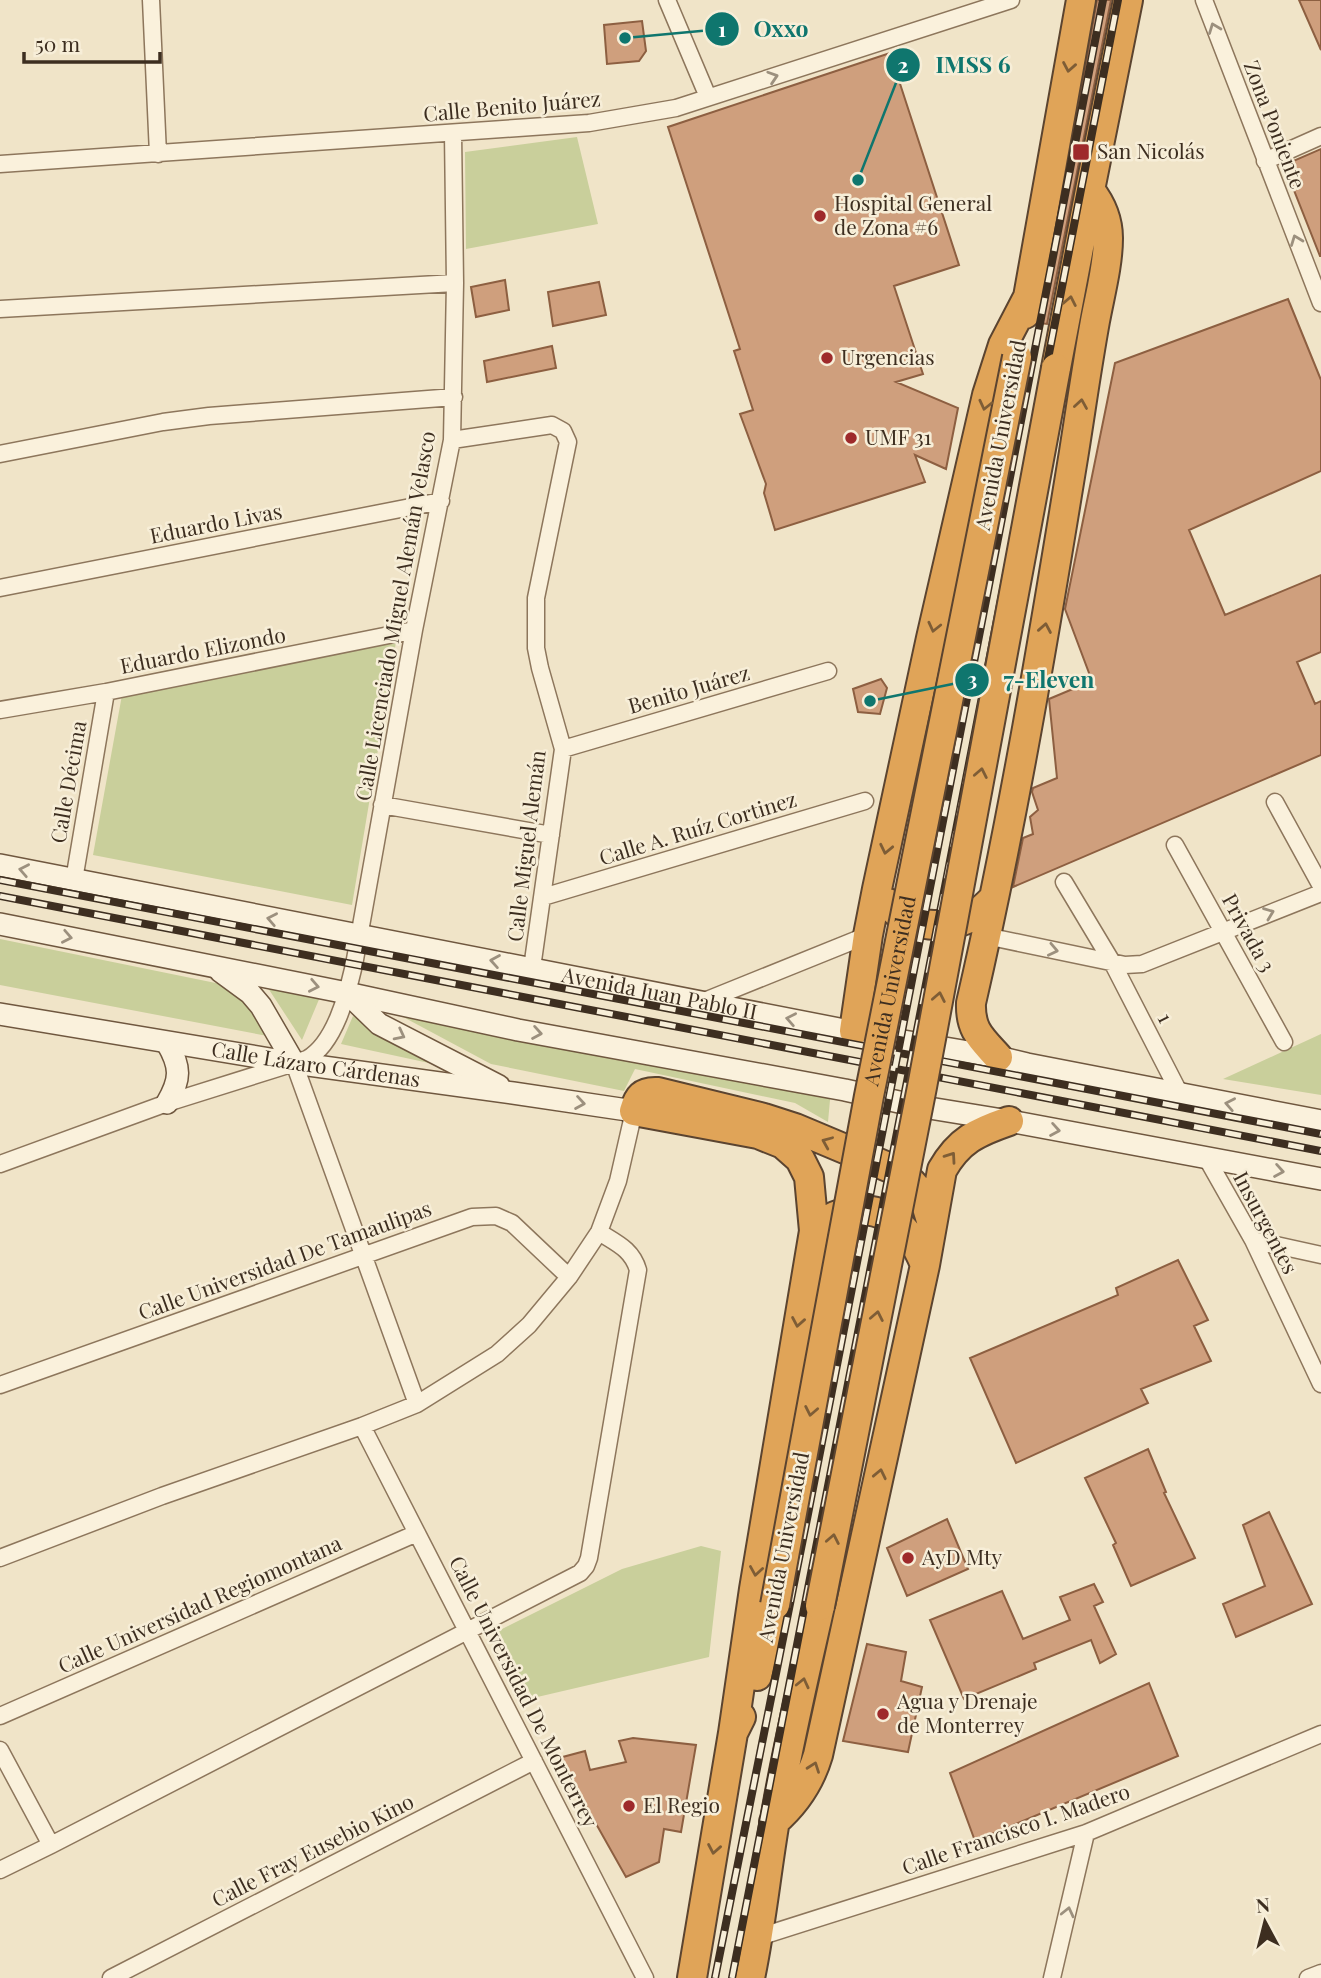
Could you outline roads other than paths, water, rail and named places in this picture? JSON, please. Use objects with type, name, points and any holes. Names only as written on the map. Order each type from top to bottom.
[{"type":"highway","name":"Avenida Universidad","points":[[692,1978],[733,1733],[751,1698],[775,1605],[869,1096],[1017,357],[1081,0]]},
{"type":"highway","name":"Avenida Universidad","points":[[750,1978],[759,1937],[774,1822],[820,1606],[922,1087],[1056,368],[1128,0]]},
{"type":"highway","points":[[998,1056],[976,1033],[971,1003],[1044,635],[1108,251],[1106,218],[1090,190]]},
{"type":"highway","points":[[854,1031],[877,889],[987,395],[1003,345],[1028,296]]},
{"type":"highway","points":[[877,889],[891,908],[910,920],[933,926],[955,923],[976,914],[993,899]]},
{"type":"highway","points":[[733,1733],[754,1589],[814,1231],[810,1177],[800,1158],[783,1144],[758,1134],[634,1111],[638,1099],[642,1095],[657,1092],[795,1128],[902,1175],[919,1191],[932,1224]]},
{"type":"highway","points":[[774,1822],[802,1793],[818,1755],[925,1265],[942,1170],[960,1144],[972,1136],[1009,1121]]},
{"type":"highway","points":[[814,1231],[838,1214],[857,1210],[884,1214],[902,1227],[917,1247],[925,1265]]},
{"type":"street","points":[[150,0],[158,154]]},
{"type":"street","points":[[667,0],[708,97]]},
{"type":"street","name":"Calle Benito Juárez","points":[[0,164],[601,121],[676,108],[1011,0]]},
{"type":"street","name":"Zona Poniente","points":[[1204,0],[1321,303]]},
{"type":"street","name":"Calle Licenciado Miguel Alemán Velasco","points":[[0,1164],[167,1103],[307,1059],[321,1049],[329,1035],[347,993],[360,936],[414,630],[452,440],[455,283],[453,133]]},
{"type":"street","points":[[1265,161],[1321,136]]},
{"type":"street","points":[[0,309],[455,283]]},
{"type":"street","points":[[0,454],[163,422],[209,416],[454,397]]},
{"type":"street","name":"Calle Miguel Alemán","points":[[452,440],[552,425],[562,431],[568,442],[536,598],[536,648],[563,749],[532,968]]},
{"type":"street","name":"Eduardo Livas","points":[[0,588],[441,501]]},
{"type":"street","name":"Eduardo Elizondo","points":[[0,710],[106,692],[414,630]]},
{"type":"street","name":"Benito Juárez","points":[[563,749],[828,671]]},
{"type":"street","name":"Calle Décima","points":[[74,880],[106,692]]},
{"type":"street","name":"Calle A. Ruíz Cortinez","points":[[543,897],[865,801]]},
{"type":"street","points":[[1275,802],[1321,886]]},
{"type":"street","points":[[382,805],[551,835]]},
{"type":"street","name":"Privada 3","points":[[1175,845],[1284,1042]]},
{"type":"street","name":"Avenida Juan Pablo II","points":[[0,865],[701,1002],[998,1056],[1027,1065],[1321,1121]]},
{"type":"street","name":"1","points":[[1064,882],[1112,962],[1181,1094]]},
{"type":"street","points":[[986,936],[1125,965],[1142,964],[1321,893]]},
{"type":"street","points":[[0,924],[518,1030],[1321,1179]]},
{"type":"street","points":[[701,1002],[868,935]]},
{"type":"street","points":[[212,966],[250,993],[261,1006],[293,1063],[416,1404]]},
{"type":"street","points":[[347,993],[379,1024],[513,1093]]},
{"type":"street","name":"Calle Lázaro Cárdenas","points":[[0,1014],[293,1063],[634,1111]]},
{"type":"street","points":[[167,1043],[176,1059],[178,1077],[176,1089],[167,1103]]},
{"type":"street","points":[[0,1558],[416,1404],[497,1354],[529,1325],[569,1277],[599,1232],[618,1181],[634,1111]]},
{"type":"street","name":"Insurgentes","points":[[1206,1157],[1253,1240],[1321,1384]]},
{"type":"street","name":"Calle Universidad De Tamaulipas","points":[[0,1385],[472,1217],[496,1216],[512,1223],[569,1277]]},
{"type":"street","points":[[0,1870],[580,1573],[589,1558],[638,1270],[625,1247],[599,1232]]},
{"type":"street","points":[[1253,1240],[1321,1255]]},
{"type":"street","name":"Calle Universidad De Monterrey","points":[[362,1426],[645,1978]]},
{"type":"street","name":"Calle Universidad Regiomontana","points":[[0,1716],[417,1532]]},
{"type":"street","name":"Calle Francisco I. Madero","points":[[759,1937],[1086,1833],[1321,1734]]},
{"type":"street","points":[[0,1750],[51,1845]]},
{"type":"street","name":"Calle Fray Eusebio Kino","points":[[111,1978],[534,1761]]},
{"type":"street","points":[[1052,1978],[1086,1833]]},
{"type":"street","points":[[1308,1978],[1321,1973]]},
{"type":"railway","points":[[715,1978],[1103,0]]},
{"type":"railway","points":[[732,1978],[1118,0]]},
{"type":"railway","points":[[0,880],[1321,1134]]},
{"type":"railway","points":[[0,896],[1321,1151]]},
{"type":"place","name":"Oxxo","points":[[625,38]]},
{"type":"place","name":"San Nicolás","points":[[1081,152]]},
{"type":"place","name":"IMSS 6","points":[[858,180]]},
{"type":"place","name":"Hospital General de Zona #6","points":[[820,216]]},
{"type":"place","name":"Urgencias","points":[[827,358]]},
{"type":"place","name":"UMF 31","points":[[851,438]]},
{"type":"place","name":"7-Eleven","points":[[870,701]]},
{"type":"place","name":"AyD Mty","points":[[908,1558]]},
{"type":"place","name":"Agua y Drenaje de Monterrey","points":[[883,1714]]},
{"type":"place","name":"El Regio","points":[[629,1806]]}]
